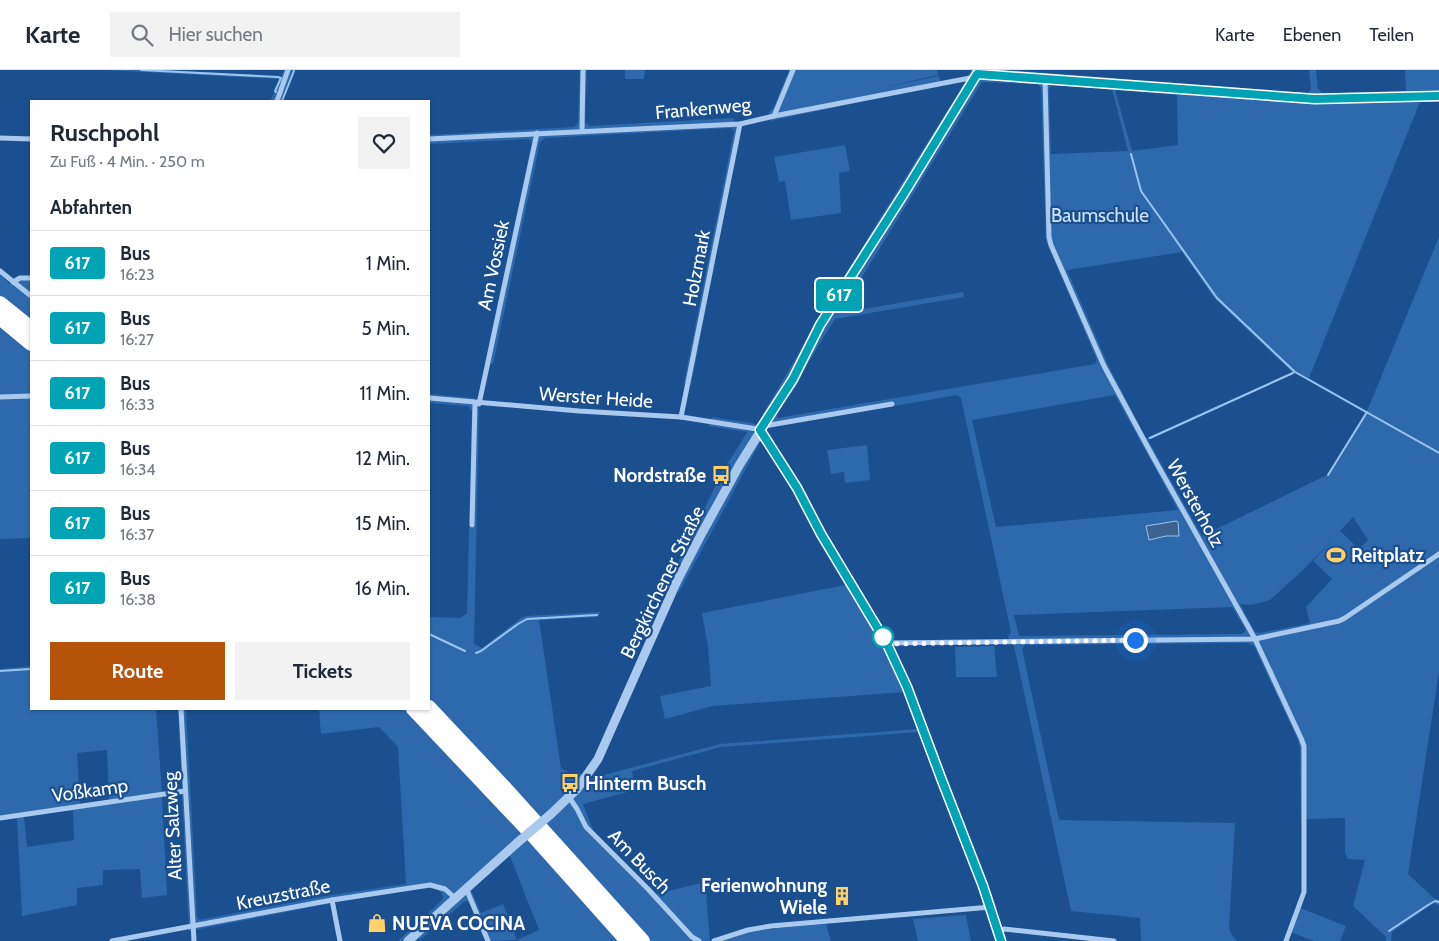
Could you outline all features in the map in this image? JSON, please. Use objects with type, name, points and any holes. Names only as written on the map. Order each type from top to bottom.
[{"type":"highway","points":[[0,303],[30,327]]},
{"type":"highway","points":[[0,318],[30,343]]},
{"type":"highway","points":[[430,708],[507,790],[643,941]]},
{"type":"highway","points":[[414,710],[536,839],[627,941]]},
{"type":"street","points":[[277,100],[288,70]]},
{"type":"street","points":[[582,131],[583,70]]},
{"type":"street","points":[[774,116],[793,70]]},
{"type":"street","name":"Frankenweg","points":[[430,139],[740,124],[977,73],[1315,99],[1439,96]]},
{"type":"street","name":"Bergkirchener Straße","points":[[408,941],[551,814],[584,781],[598,759],[681,573],[740,464],[793,379],[820,325],[903,195],[977,73]]},
{"type":"street","name":"Wersterholz","points":[[1044,79],[1049,237],[1051,245],[1104,366],[1152,456],[1255,639],[1304,746],[1304,892],[1286,941]]},
{"type":"street","name":"Holzmark","points":[[681,417],[740,124]]},
{"type":"street","name":"Am Vossiek","points":[[472,525],[477,403],[537,133]]},
{"type":"street","points":[[0,138],[30,139]]},
{"type":"street","points":[[0,271],[30,295]]},
{"type":"street","points":[[14,282],[20,278],[30,278]]},
{"type":"street","points":[[0,397],[30,396]]},
{"type":"street","name":"Werster Heide","points":[[430,398],[681,417],[757,429],[892,404]]},
{"type":"street","points":[[762,428],[821,534],[887,644],[907,687],[991,907],[1001,941]]},
{"type":"street","points":[[887,644],[1255,639],[1339,621],[1439,554]]},
{"type":"street","name":"Alter Salzweg","points":[[181,710],[194,941]]},
{"type":"street","name":"Voßkamp","points":[[0,818],[185,791]]},
{"type":"street","name":"Am Busch","points":[[569,796],[586,827],[648,889],[692,937],[699,941]]},
{"type":"street","name":"Kreuzstraße","points":[[112,941],[332,900],[430,884],[444,889],[455,898]]},
{"type":"street","points":[[466,888],[488,941]]},
{"type":"street","points":[[332,900],[340,941]]},
{"type":"street","points":[[714,941],[748,930],[771,926],[991,907]]},
{"type":"street","points":[[998,931],[1004,929],[1114,941]]},
{"type":"green space","points":[[105,70],[167,70],[281,77],[284,70],[295,70],[282,100],[270,100],[279,79]]},
{"type":"green space","points":[[580,70],[587,70],[585,122],[589,126],[733,118],[740,133],[691,385],[684,383],[734,131],[731,128],[545,138],[540,142],[493,364],[485,363],[532,142],[529,139],[430,144],[430,135],[574,127],[578,123]]},
{"type":"green space","points":[[625,70],[645,70],[644,79],[625,79]]},
{"type":"green space","points":[[789,70],[937,70],[938,75],[876,89],[939,76],[941,85],[770,121],[769,112],[774,107]]},
{"type":"green space","name":"Baumschule","points":[[971,70],[1009,70],[1308,93],[1311,89],[1309,70],[1316,70],[1318,89],[1322,93],[1406,91],[1405,70],[1439,70],[1439,102],[1420,102],[1309,378],[1367,411],[1439,237],[1439,671],[1408,874],[1434,898],[1439,900],[1439,905],[1434,903],[1392,932],[1391,941],[1386,941],[1386,937],[1353,906],[1365,860],[1348,859],[1345,852],[1345,818],[1307,819],[1301,823],[1300,748],[1298,740],[1254,646],[1248,643],[1025,645],[1022,649],[1059,820],[1235,823],[1229,927],[1231,934],[1237,941],[1141,941],[1140,918],[1071,911],[1014,646],[1008,637],[1011,632],[961,398],[957,395],[768,428],[679,592],[667,585],[721,472],[747,432],[709,426],[712,417],[757,424],[854,260]],"holes":[[[982,82],[1038,84],[1041,88],[1046,241],[1097,360],[1095,364],[778,418],[776,415],[797,385],[806,366],[835,319],[964,297],[963,292],[840,313]],[[1052,85],[1112,89],[1128,151],[1051,154],[1049,88]],[[1115,90],[1177,95],[1178,145],[1132,151]],[[1182,252],[1215,299],[1292,372],[1146,438],[1109,367],[1067,270]],[[1295,373],[1365,413],[1327,475],[1202,536],[1148,440]],[[1115,395],[1178,510],[996,527],[972,420]],[[1353,517],[1368,540],[1359,549],[1340,531]],[[1178,522],[1179,536],[1166,536],[1159,524]],[[1335,537],[1313,561],[1332,579],[1306,607],[1310,623],[1260,633],[1255,632],[1240,604],[1251,605],[1270,600]],[[1232,607],[1246,630],[1242,634],[1019,636],[1014,615]]]},
{"type":"green space","points":[[845,145],[850,171],[839,173],[841,213],[791,220],[785,181],[779,182],[774,157]]},
{"type":"green space","points":[[0,275],[10,284],[30,277],[30,538],[0,539]]},
{"type":"green space","points":[[430,394],[474,398],[479,411],[474,644],[482,648],[526,616],[601,612],[598,617],[539,620],[561,768],[575,776],[579,773],[589,779],[720,744],[918,729],[905,692],[713,706],[665,719],[660,696],[711,686],[708,647],[702,613],[846,585],[884,649],[905,691],[908,678],[941,762],[931,763],[919,732],[721,747],[632,771],[635,790],[583,804],[593,830],[656,894],[705,882],[710,941],[485,941],[469,902],[465,901],[420,940],[419,938],[416,941],[398,941],[443,899],[442,893],[430,887],[332,903],[189,931],[182,794],[162,796],[167,895],[142,898],[140,869],[103,870],[103,885],[77,888],[77,905],[22,916],[17,818],[0,820],[0,669],[30,666],[30,710],[156,710],[162,793],[182,788],[178,710],[186,710],[197,916],[199,920],[331,895],[406,884],[398,747],[379,727],[321,734],[319,710],[430,710],[430,617],[461,618],[467,613],[472,411],[468,406],[430,403]],"holes":[[[107,750],[109,800],[80,804],[77,753]],[[73,810],[74,840],[27,847],[24,817]],[[510,856],[539,930],[517,940],[503,904],[481,913],[471,890]]]},
{"type":"green space","points":[[867,445],[870,480],[845,483],[844,472],[831,474],[827,450]]},
{"type":"green space","points":[[994,646],[997,677],[956,677],[955,647]]},
{"type":"green space","points":[[1300,908],[1346,926],[1340,941],[1314,941],[1290,932]]},
{"type":"green space","points":[[966,915],[971,941],[918,941],[913,919]]},
{"type":"green space","points":[[826,924],[831,941],[723,941],[751,932]]},
{"type":"green space","points":[[1290,932],[1287,941],[1283,941]]},
{"type":"shaded area","points":[[1178,522],[1179,536],[1166,536],[1149,540],[1146,526]]},
{"type":"waterway","points":[[141,70],[278,77],[281,78],[276,92]]},
{"type":"waterway","points":[[282,100],[294,71]]},
{"type":"waterway","points":[[1131,154],[1141,191],[1217,298],[1295,372],[1439,453]]},
{"type":"waterway","points":[[1150,438],[1293,373]]},
{"type":"waterway","points":[[1328,475],[1367,412]]},
{"type":"waterway","points":[[476,653],[527,619],[597,615]]},
{"type":"waterway","points":[[430,634],[465,651]]},
{"type":"waterway","points":[[0,671],[30,669]]},
{"type":"waterway","points":[[1389,931],[1428,905],[1435,901],[1439,902]]},
{"type":"bus line","name":"617","points":[[1001,941],[983,886],[907,687],[887,644],[821,534],[797,488],[760,430],[793,379],[820,325],[977,74],[1315,99],[1439,96]]},
{"type":"place","name":"Nordstraße","points":[[721,475]]},
{"type":"place","name":"Reitplatz","points":[[1336,555]]},
{"type":"place","name":"Hinterm Busch","points":[[570,783]]},
{"type":"place","name":"Ferienwohnung Wiele","points":[[842,896]]},
{"type":"place","name":"NUEVA COCINA","points":[[377,923]]},
{"type":"route","points":[[883,637],[887,644],[1135,640]]}]
